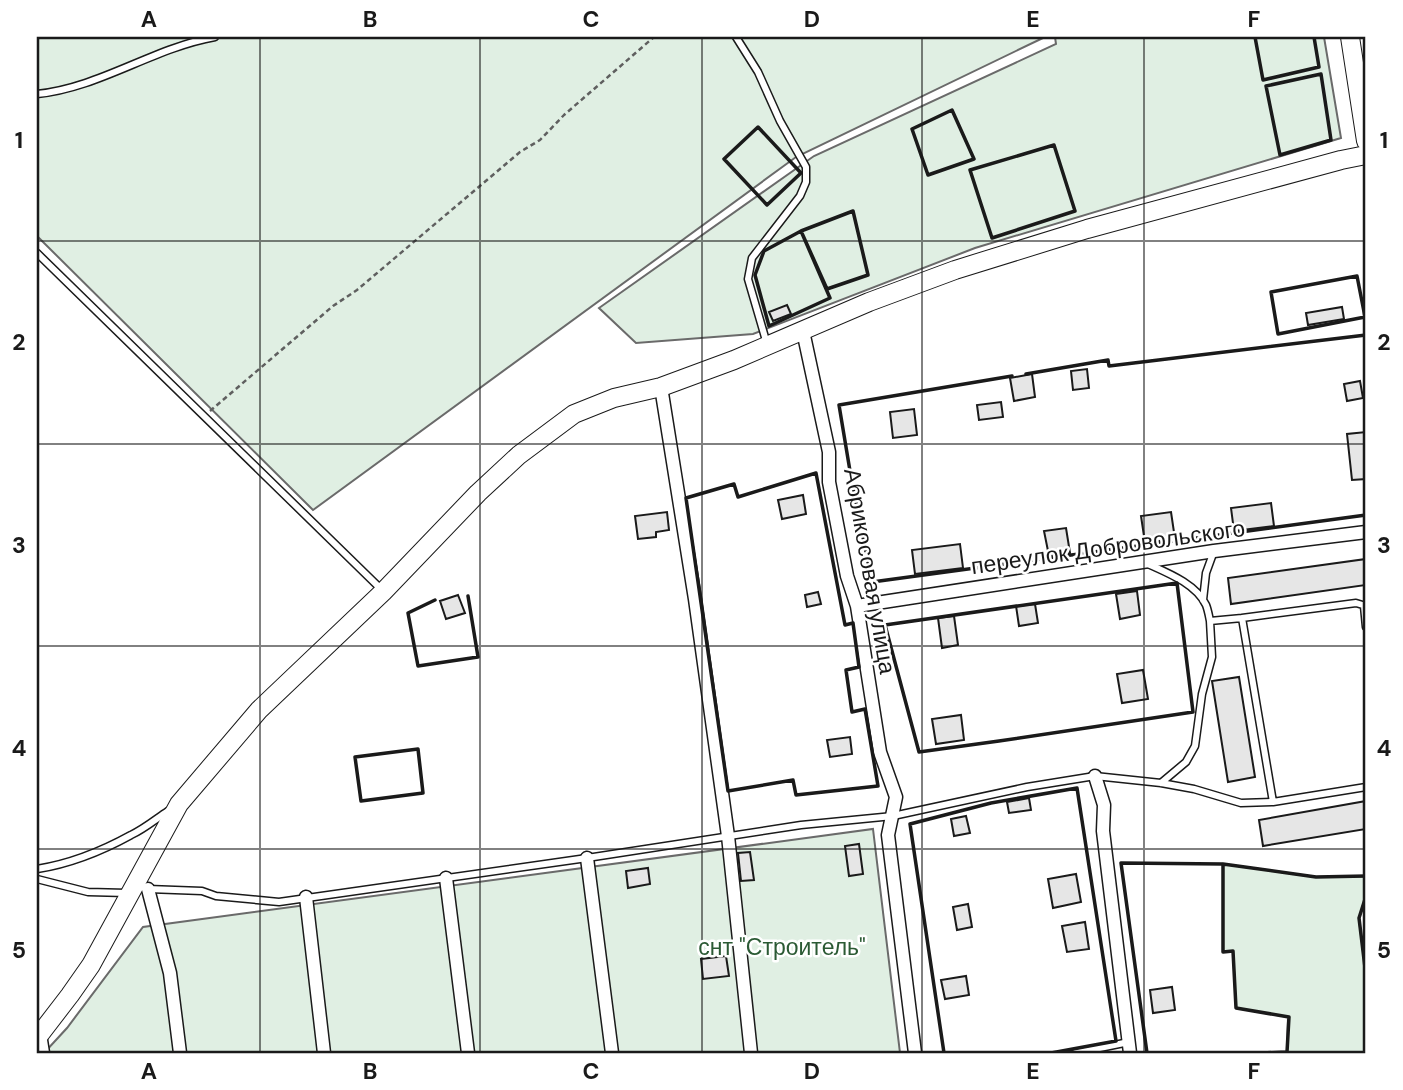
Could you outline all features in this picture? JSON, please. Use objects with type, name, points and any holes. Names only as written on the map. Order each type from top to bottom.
[{"type":"street","points":[[1350,37],[1366,141]]},
{"type":"street","points":[[43,1053],[38,1036],[91,965],[179,804],[259,710],[383,592],[478,493],[519,455],[574,414],[614,398],[661,387],[955,270],[1087,229],[1366,155]]},
{"type":"street","name":"Абрикосовая улица","points":[[803,331],[829,452],[829,482],[847,576],[857,606],[880,752],[896,797],[888,835],[915,1053]]},
{"type":"street","points":[[661,387],[695,599],[728,835],[751,1053]]},
{"type":"street","name":"переулок Добровольского","points":[[857,606],[1214,551],[1366,532]]},
{"type":"street","points":[[1095,776],[1104,805],[1103,831],[1129,1048]]},
{"type":"street","points":[[587,858],[612,1053]]},
{"type":"street","points":[[446,878],[468,1053]]},
{"type":"street","points":[[148,889],[170,973],[180,1053]]},
{"type":"street","points":[[306,897],[324,1053]]},
{"type":"lane","points":[[37,94],[58,92],[170,49],[215,37]]},
{"type":"lane","points":[[736,37],[758,72],[780,121],[806,167],[806,182],[800,196],[752,258],[749,269],[748,279],[768,346]]},
{"type":"lane","points":[[37,253],[383,592]]},
{"type":"lane","points":[[1203,600],[1206,573],[1214,551]]},
{"type":"lane","points":[[1143,562],[1183,580],[1203,600],[1210,621],[1212,657],[1202,694],[1195,746],[1186,762],[1161,783]]},
{"type":"lane","points":[[1210,621],[1356,603],[1365,606],[1366,626]]},
{"type":"lane","points":[[1242,618],[1273,802]]},
{"type":"lane","points":[[37,879],[88,892],[130,894],[148,889],[202,891],[216,896],[279,902],[728,835],[892,816],[1027,787],[1095,776],[1194,789],[1241,803],[1273,802],[1366,787]]},
{"type":"lane","points":[[37,869],[90,853],[132,835],[179,804]]},
{"type":"lane","points":[[1075,1053],[1129,1048]]},
{"type":"path","points":[[204,416],[520,152],[540,140],[564,115],[654,37]]},
{"type":"green space","points":[[37,37],[1045,37],[796,157],[313,510],[37,236]]},
{"type":"green space","points":[[1055,37],[1324,37],[1341,138],[975,248],[753,334],[636,343],[599,308],[814,156],[1056,44]]},
{"type":"green space","name":"снт \"Строитель\"","points":[[873,829],[900,1053],[44,1053],[67,1028],[143,927]]},
{"type":"green space","points":[[1223,864],[1316,877],[1366,876],[1366,896],[1359,919],[1366,976],[1366,1053],[1287,1052],[1288,1017],[1236,1008],[1233,951],[1223,952]]},
{"type":"building","points":[[787,305],[791,314],[773,321],[769,312]]},
{"type":"building","points":[[1342,307],[1344,319],[1308,325],[1306,313]]},
{"type":"building","points":[[1087,369],[1089,388],[1073,390],[1071,371]]},
{"type":"building","points":[[1032,374],[1035,397],[1014,401],[1010,378]]},
{"type":"building","points":[[1360,381],[1363,398],[1347,401],[1344,384]]},
{"type":"building","points":[[1001,402],[1003,417],[979,420],[977,405]]},
{"type":"building","points":[[914,409],[917,435],[893,438],[890,412]]},
{"type":"building","points":[[1366,432],[1366,479],[1352,480],[1347,434]]},
{"type":"building","points":[[803,495],[806,514],[782,519],[778,500]]},
{"type":"building","points":[[1271,503],[1274,526],[1234,531],[1231,508]]},
{"type":"building","points":[[667,512],[669,530],[656,532],[656,537],[638,539],[635,516]]},
{"type":"building","points":[[1171,512],[1175,539],[1145,543],[1141,516]]},
{"type":"building","points":[[1066,528],[1070,553],[1049,556],[1044,531]]},
{"type":"building","points":[[960,544],[963,568],[915,574],[912,550]]},
{"type":"building","points":[[1366,559],[1366,585],[1231,604],[1228,578]]},
{"type":"building","points":[[1137,591],[1140,615],[1120,619],[1116,594]]},
{"type":"building","points":[[818,592],[821,604],[807,607],[805,595]]},
{"type":"building","points":[[458,595],[465,613],[446,619],[440,601]]},
{"type":"building","points":[[1035,604],[1038,623],[1019,626],[1016,606]]},
{"type":"building","points":[[954,616],[958,645],[942,648],[938,618]]},
{"type":"building","points":[[1143,670],[1148,699],[1122,703],[1117,674]]},
{"type":"building","points":[[1239,677],[1255,777],[1228,782],[1212,681]]},
{"type":"building","points":[[961,715],[964,740],[936,744],[932,719]]},
{"type":"building","points":[[850,737],[852,754],[830,757],[827,740]]},
{"type":"building","points":[[1029,798],[1031,810],[1009,813],[1007,802]]},
{"type":"building","points":[[1366,801],[1366,829],[1263,846],[1259,820]]},
{"type":"building","points":[[966,816],[970,833],[954,836],[951,819]]},
{"type":"building","points":[[859,844],[863,874],[849,876],[845,846]]},
{"type":"building","points":[[750,852],[754,880],[741,881],[738,853]]},
{"type":"building","points":[[648,868],[650,884],[628,888],[626,871]]},
{"type":"building","points":[[1076,874],[1081,902],[1053,908],[1048,879]]},
{"type":"building","points":[[968,904],[972,927],[957,930],[953,907]]},
{"type":"building","points":[[1085,922],[1089,949],[1067,952],[1062,926]]},
{"type":"building","points":[[726,956],[729,976],[703,979],[701,959]]},
{"type":"building","points":[[966,976],[969,995],[945,999],[941,980]]},
{"type":"building","points":[[1172,987],[1175,1010],[1153,1013],[1150,990]]},
{"type":"wall","points":[[1255,37],[1263,80],[1319,67],[1314,37]]},
{"type":"wall","points":[[1321,74],[1331,140],[1280,155],[1266,86],[1321,74]]},
{"type":"wall","points":[[952,110],[974,159],[928,175],[912,129],[952,110]]},
{"type":"wall","points":[[758,127],[801,173],[767,205],[724,159],[758,127]]},
{"type":"wall","points":[[1054,145],[1075,211],[992,238],[970,170],[1054,145]]},
{"type":"wall","points":[[853,211],[868,275],[827,289],[801,231],[853,211]]},
{"type":"wall","points":[[801,231],[830,298],[769,326],[755,275],[764,251],[801,231]]},
{"type":"wall","points":[[1357,276],[1365,317],[1278,334],[1271,292],[1357,276]]},
{"type":"wall","points":[[1026,374],[1108,360],[1109,366],[1366,335],[1366,338]]},
{"type":"wall","points":[[1012,376],[839,405],[872,582],[1366,515]]},
{"type":"wall","points":[[816,473],[845,625],[853,623],[859,667],[846,670],[852,712],[865,709],[878,786],[796,795],[793,780],[728,791],[686,498],[734,484],[738,497],[816,473]]},
{"type":"wall","points":[[1177,583],[1193,712],[919,752],[885,625],[1177,583]]},
{"type":"wall","points":[[435,600],[408,613],[418,666],[478,657],[468,596]]},
{"type":"wall","points":[[418,749],[423,793],[361,801],[355,757],[418,749]]},
{"type":"wall","points":[[944,1053],[910,824],[991,803],[1077,788],[1116,1041],[1051,1053]]},
{"type":"wall","points":[[1147,1053],[1121,863],[1223,864],[1223,952],[1233,951],[1236,1008],[1289,1017],[1287,1052],[1262,1053]]},
{"type":"wall","points":[[1223,866],[1316,877],[1366,876]]},
{"type":"wall","points":[[1366,896],[1359,918],[1366,976]]},
{"type":"wall","points":[[1111,1053],[1116,1053]]}]
